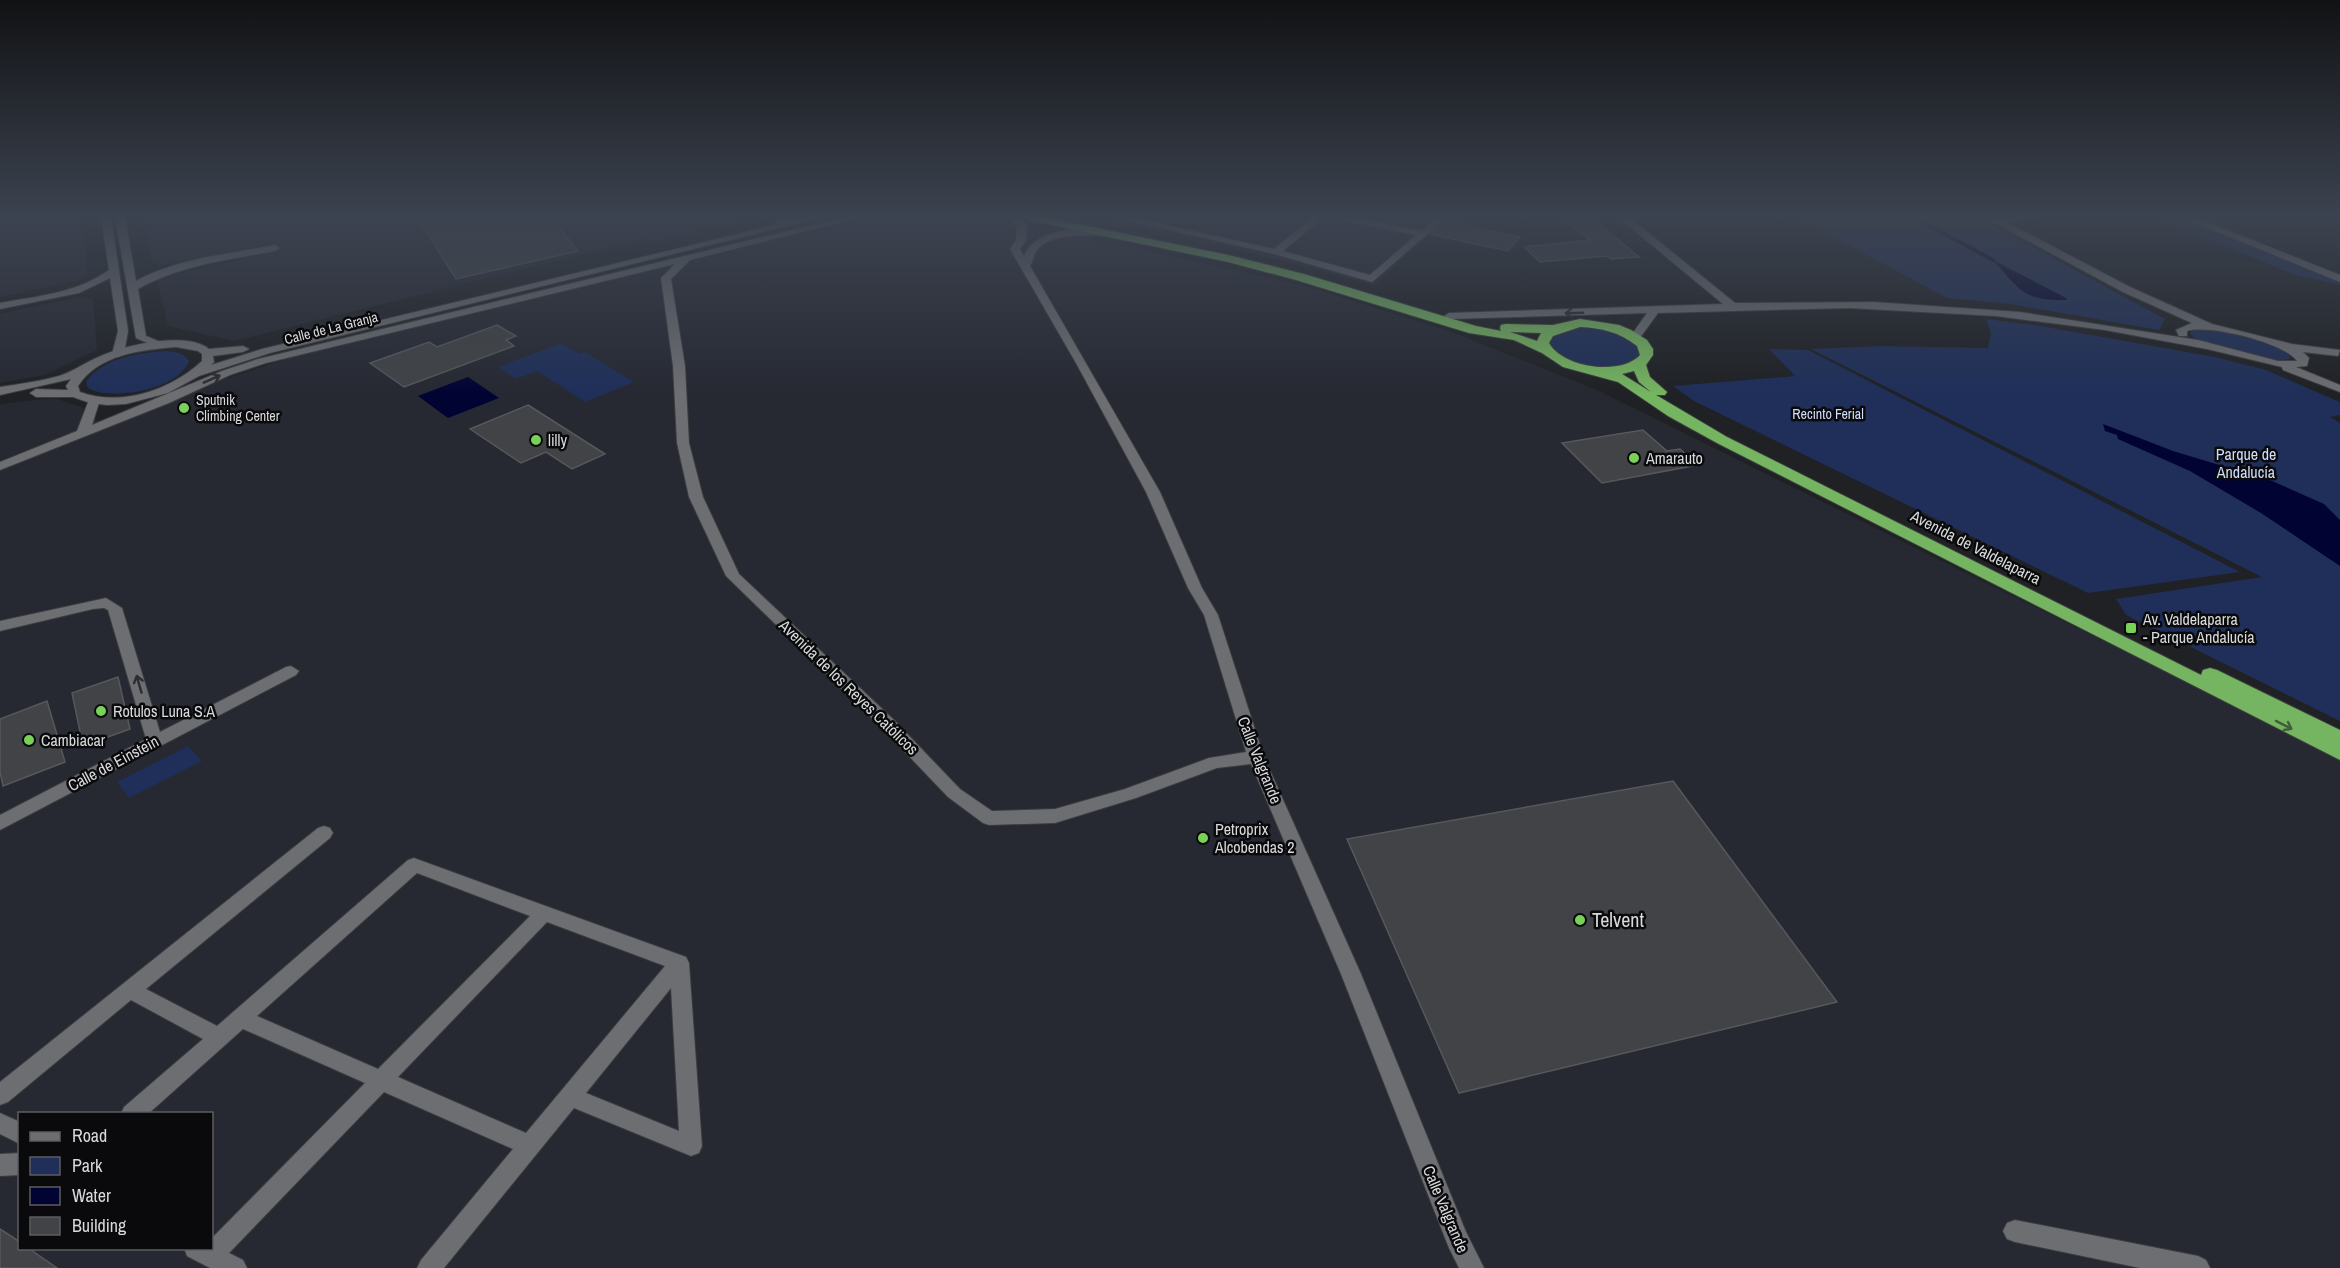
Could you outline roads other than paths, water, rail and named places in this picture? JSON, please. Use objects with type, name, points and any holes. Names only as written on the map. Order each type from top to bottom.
[{"type":"highway","points":[[1294,276],[1474,330],[1517,337],[1546,350],[1566,364],[1598,371],[1622,370],[1640,364],[1646,358],[1647,351],[1635,336],[1611,327],[1597,324],[1572,324],[1552,329],[1493,326],[1449,316],[1313,276]]},
{"type":"highway","points":[[1546,350],[1543,342],[1545,335],[1552,329]]},
{"type":"highway","name":"Avenida de Valdelaparra","points":[[1640,364],[1644,380],[1671,402],[2340,738]]},
{"type":"highway","name":"Avenida de Valdelaparra","points":[[1598,371],[1623,379],[1673,413],[2340,753]]},
{"type":"highway","points":[[1819,488],[1837,508]]},
{"type":"street","points":[[80,289],[108,276]]},
{"type":"street","points":[[115,276],[123,331],[118,354]]},
{"type":"street","points":[[131,276],[141,338],[159,345]]},
{"type":"street","points":[[133,287],[151,276]]},
{"type":"street","points":[[207,353],[240,350],[549,276]]},
{"type":"street","points":[[83,432],[128,405],[235,359],[576,276]]},
{"type":"street","name":"Calle de La Granja","points":[[0,466],[226,373],[262,361],[422,320],[609,276]]},
{"type":"street","points":[[661,276],[666,278]]},
{"type":"street","name":"Calle Valgrande","points":[[1032,276],[1153,492],[1195,588],[1211,615],[1256,757],[1351,974],[1457,1240],[1472,1268]]},
{"type":"street","points":[[1695,276],[1733,307]]},
{"type":"street","points":[[2103,276],[2173,313],[2211,327],[2287,346],[2339,353]]},
{"type":"street","name":"Avenida de los Reyes Católicos","points":[[666,278],[679,366],[682,443],[696,497],[733,576],[919,754],[954,793],[989,818],[1055,816],[1130,794],[1215,762],[1256,757]]},
{"type":"street","points":[[0,306],[80,289],[104,288],[117,292]]},
{"type":"street","points":[[1449,316],[1851,305],[2045,318],[2205,346],[2278,364],[2340,388]]},
{"type":"street","points":[[1597,324],[1654,311]]},
{"type":"street","points":[[1635,336],[1654,311]]},
{"type":"street","points":[[2173,313],[2184,330],[2205,346]]},
{"type":"street","points":[[350,331],[422,320]]},
{"type":"street","points":[[2150,336],[2211,327]]},
{"type":"street","points":[[0,392],[59,380],[118,354],[159,345],[190,345],[201,348],[207,353],[208,362],[199,373]]},
{"type":"street","points":[[2287,346],[2328,382]]},
{"type":"street","points":[[2278,364],[2339,353]]},
{"type":"street","points":[[75,394],[72,387],[76,378],[86,369]]},
{"type":"street","points":[[0,399],[54,392],[75,394],[94,400],[138,398],[162,391]]},
{"type":"street","points":[[83,432],[94,400]]},
{"type":"street","points":[[0,626],[93,604],[106,603],[115,608],[155,741]]},
{"type":"street","name":"Calle de Einstein","points":[[0,823],[291,671]]},
{"type":"street","points":[[0,1095],[324,833]]},
{"type":"street","points":[[133,1112],[414,865],[679,963]]},
{"type":"street","points":[[213,1242],[381,1082],[544,914]]},
{"type":"street","points":[[569,1096],[691,1146],[679,963]]},
{"type":"street","points":[[429,1268],[679,963]]},
{"type":"street","points":[[130,990],[219,1037]]},
{"type":"street","points":[[240,1018],[381,1082],[529,1145]]},
{"type":"street","points":[[0,1123],[18,1133]]},
{"type":"street","points":[[0,1166],[18,1164]]},
{"type":"street","points":[[2015,1231],[2198,1268]]},
{"type":"street","points":[[203,1252],[235,1268]]},
{"type":"water","points":[[2007,276],[2024,276],[2067,300],[2031,296]]},
{"type":"water","points":[[468,377],[499,398],[448,418],[418,396]]},
{"type":"water","points":[[2103,424],[2173,451],[2272,481],[2324,504],[2340,520],[2340,566],[2261,513],[2190,471],[2118,439],[2117,435],[2105,431]]},
{"type":"place","name":"Sputnik Climbing Center","points":[[184,408]]},
{"type":"place","name":"lilly","points":[[536,440]]},
{"type":"place","name":"Amarauto","points":[[1634,458]]},
{"type":"place","name":"Av. Valdelaparra - Parque Andalucía","points":[[2131,628]]},
{"type":"place","name":"Rotulos Luna S.A","points":[[101,711]]},
{"type":"place","name":"Cambiacar","points":[[29,740]]},
{"type":"place","name":"Petroprix Alcobendas 2","points":[[1203,838]]},
{"type":"place","name":"Telvent","points":[[1580,920]]},
{"type":"park label","name":"Recinto Ferial","points":[[1828,414]]},
{"type":"park label","name":"Parque de Andalucía","points":[[2246,463]]}]
